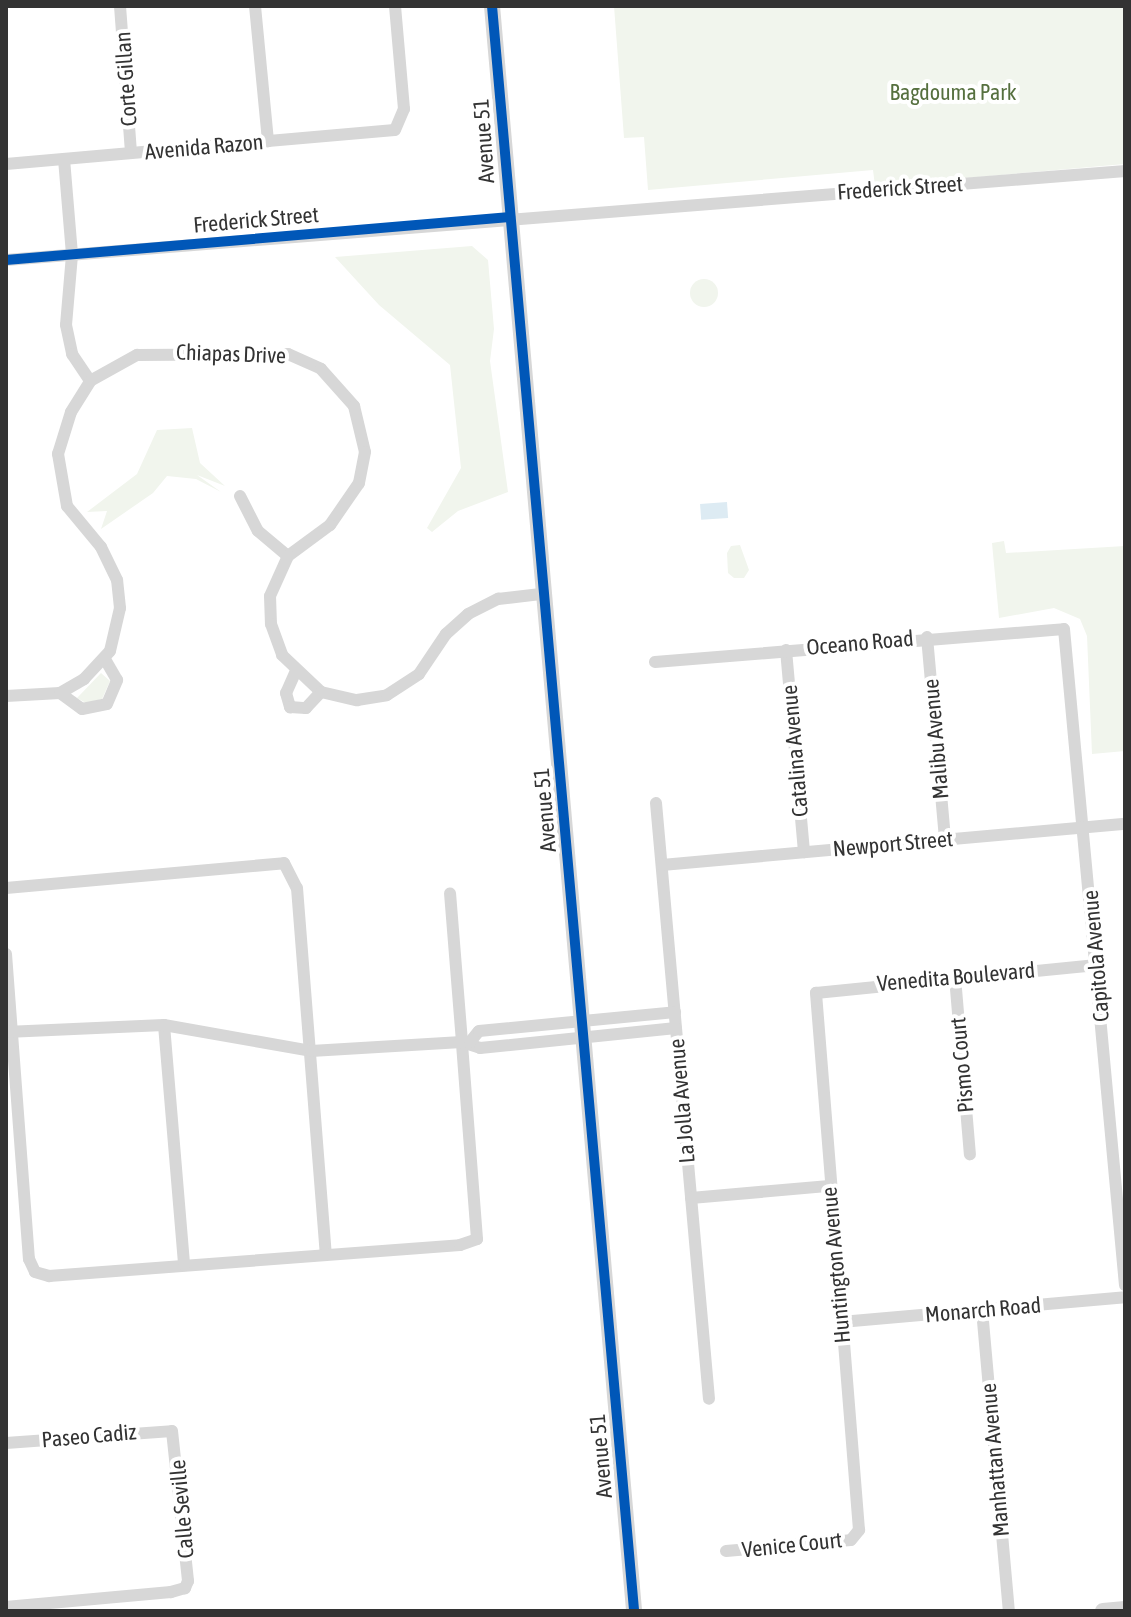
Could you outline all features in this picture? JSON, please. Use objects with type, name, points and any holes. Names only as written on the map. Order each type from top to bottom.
[{"type":"street","name":"Corte Gillan","points":[[120,6],[131,153]]},
{"type":"street","points":[[255,6],[268,141]]},
{"type":"street","name":"Avenida Razon","points":[[6,164],[386,132],[401,126],[404,109],[395,6]]},
{"type":"street","name":"Avenue 51","points":[[492,6],[541,594],[584,1028],[634,1611]]},
{"type":"street","points":[[64,159],[72,255],[68,341],[90,381]]},
{"type":"street","name":"Frederick Street","points":[[6,260],[510,217],[1125,171]]},
{"type":"street","name":"Chiapas Drive","points":[[6,696],[60,693],[82,709],[107,704],[117,680],[105,659],[119,625],[117,580],[101,547],[67,506],[58,472],[71,412],[90,381],[122,360],[161,352],[223,356],[274,351],[321,369],[354,406],[363,434],[364,467],[343,512],[288,556],[273,585],[270,609],[275,639],[295,673],[321,692],[357,700],[387,695],[419,674],[446,634],[468,614],[498,599],[541,594]]},
{"type":"street","points":[[240,496],[258,531],[288,556]]},
{"type":"street","name":"Oceano Road","points":[[655,662],[927,637],[1064,629]]},
{"type":"street","name":"Capitola Avenue","points":[[1064,629],[1097,965],[1119,1144],[1125,1285]]},
{"type":"street","name":"Malibu Avenue","points":[[927,637],[945,840]]},
{"type":"street","name":"Catalina Avenue","points":[[786,650],[804,852]]},
{"type":"street","points":[[60,693],[105,659]]},
{"type":"street","points":[[295,673],[286,693],[290,707],[306,708],[321,692]]},
{"type":"street","name":"La Jolla Avenue","points":[[656,803],[709,1399]]},
{"type":"street","name":"Newport Street","points":[[662,865],[1125,824]]},
{"type":"street","points":[[6,888],[284,863],[297,888],[326,1255]]},
{"type":"street","points":[[6,954],[9,1032],[29,1259],[35,1272],[49,1276],[460,1245],[477,1239],[466,1042],[450,893]]},
{"type":"street","name":"Venedita Boulevard","points":[[816,993],[1097,965]]},
{"type":"street","name":"Pismo Court","points":[[955,977],[970,1154]]},
{"type":"street","name":"Huntington Avenue","points":[[816,993],[857,1536]]},
{"type":"street","points":[[9,1032],[164,1025],[311,1051],[466,1042],[480,1048],[675,1012]]},
{"type":"street","points":[[164,1025],[184,1265]]},
{"type":"street","points":[[584,1028],[676,1028]]},
{"type":"street","points":[[691,1198],[829,1186]]},
{"type":"street","name":"Monarch Road","points":[[841,1322],[1125,1297]]},
{"type":"street","name":"Manhattan Avenue","points":[[982,1310],[1009,1611]]},
{"type":"street","name":"Paseo Cadiz","points":[[6,1443],[172,1431]]},
{"type":"street","name":"Calle Seville","points":[[6,1607],[185,1588],[172,1431]]},
{"type":"street","name":"Venice Court","points":[[726,1551],[857,1536]]},
{"type":"street","points":[[1103,1611],[1125,1609]]},
{"type":"green space","name":"Bagdouma Park","points":[[614,6],[1125,6],[1125,164],[875,186],[873,170],[648,190],[644,137],[624,138]]},
{"type":"green space","points":[[472,246],[488,260],[494,329],[490,361],[508,492],[458,511],[432,532],[427,528],[461,468],[450,365],[379,305],[335,257]]},
{"type":"green space","points":[[704,279],[714,283],[718,293],[714,303],[704,307],[694,303],[690,293],[694,283]]},
{"type":"green space","points":[[192,428],[200,463],[225,486],[197,475],[221,492],[196,479],[167,476],[153,493],[101,529],[107,511],[87,512],[137,474],[157,430]]},
{"type":"green space","points":[[1004,541],[1006,553],[1125,546],[1125,751],[1092,754],[1087,636],[1080,619],[1054,608],[999,618],[992,543]]},
{"type":"green space","points":[[740,545],[749,570],[744,578],[734,578],[728,573],[727,553],[731,546]]},
{"type":"green space","points":[[101,673],[110,681],[102,699],[86,703],[77,698]]},
{"type":"shaded area","points":[[727,502],[728,518],[701,520],[700,504]]},
{"type":"cycle path","points":[[492,6],[634,1611]]},
{"type":"cycle path","points":[[6,260],[510,217]]}]
